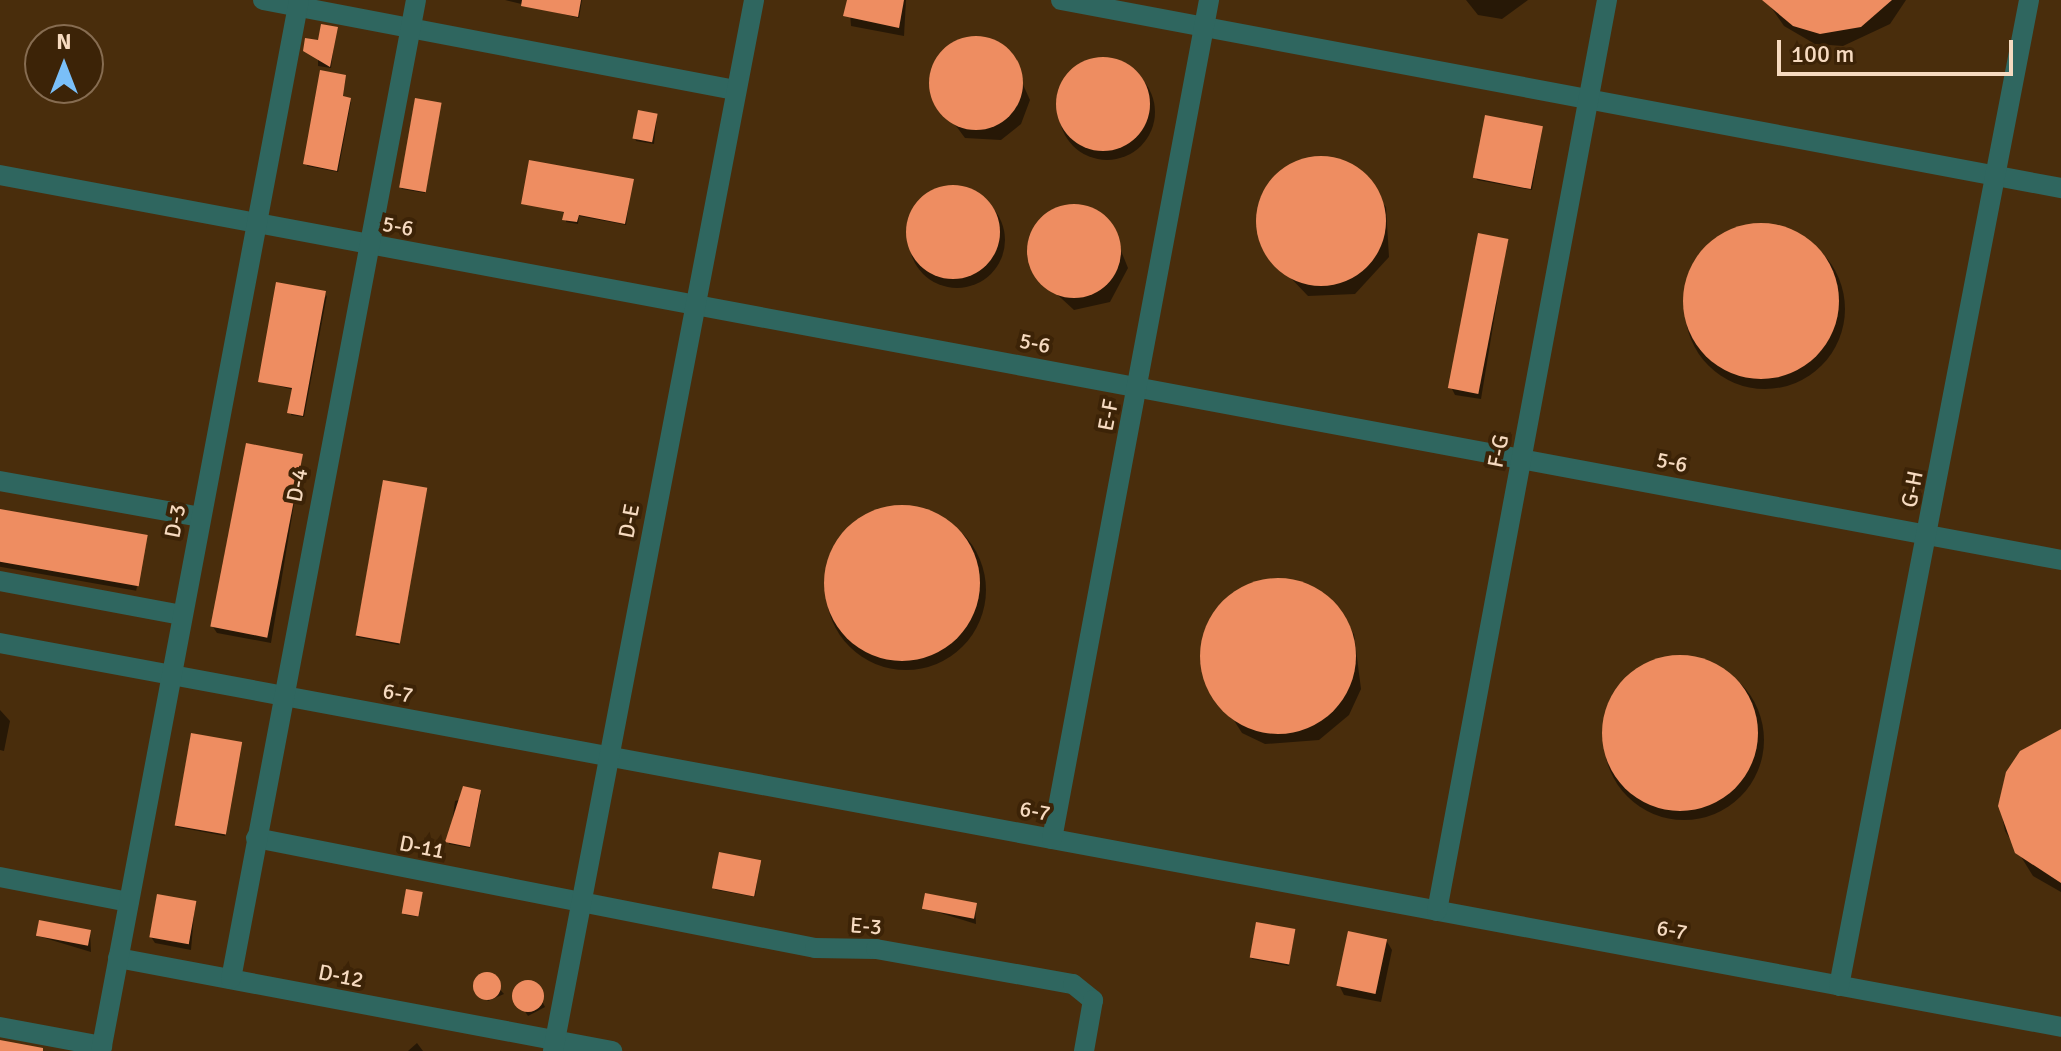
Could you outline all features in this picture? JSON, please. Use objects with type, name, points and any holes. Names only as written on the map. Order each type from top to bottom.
[{"type":"lane","points":[[263,0],[298,3],[410,28],[735,90]]},
{"type":"lane","name":"D-4","points":[[231,979],[366,244],[416,0]]},
{"type":"lane","name":"D-E","points":[[554,1046],[754,0]]},
{"type":"lane","points":[[1061,0],[2061,188]]},
{"type":"lane","name":"E-F","points":[[1052,839],[1209,0]]},
{"type":"lane","name":"F-G","points":[[1437,911],[1607,0]]},
{"type":"lane","name":"G-H","points":[[1839,986],[2029,0]]},
{"type":"lane","name":"D-3","points":[[101,1049],[298,3]]},
{"type":"lane","name":"5-6","points":[[0,175],[2061,560]]},
{"type":"lane","points":[[0,481],[200,517]]},
{"type":"lane","points":[[0,581],[181,615]]},
{"type":"lane","name":"6-7","points":[[0,643],[2061,1027]]},
{"type":"lane","name":"D-11","points":[[256,838],[579,903]]},
{"type":"lane","points":[[0,877],[129,902]]},
{"type":"lane","name":"E-3","points":[[579,903],[815,948],[876,949],[1073,984],[1093,1000],[1084,1051]]},
{"type":"lane","name":"D-12","points":[[118,958],[554,1046],[612,1051]]},
{"type":"lane","points":[[0,1027],[101,1049]]},
{"type":"shaded area","points":[[0,0],[2061,0],[2061,1051],[0,1051]]},
{"type":"building","points":[[522,0],[581,0],[578,17],[521,6]]},
{"type":"building","points":[[847,0],[904,0],[899,28],[843,16]]},
{"type":"building","points":[[1762,0],[1892,0],[1861,27],[1820,34],[1793,26]]},
{"type":"building","points":[[321,24],[338,27],[330,67],[303,51],[305,38],[318,40]]},
{"type":"building","points":[[976,36],[994,40],[1009,50],[1019,65],[1023,83],[1019,101],[1009,116],[994,126],[976,130],[958,126],[943,116],[933,101],[929,83],[933,65],[943,50],[958,40]]},
{"type":"building","points":[[1103,57],[1121,61],[1136,71],[1146,86],[1150,104],[1146,122],[1136,137],[1121,147],[1103,151],[1085,147],[1070,137],[1060,122],[1056,104],[1060,86],[1070,71],[1085,61]]},
{"type":"building","points":[[320,70],[346,75],[343,96],[351,98],[337,171],[303,164]]},
{"type":"building","points":[[415,98],[442,103],[426,192],[399,188]]},
{"type":"building","points":[[638,110],[658,114],[652,142],[632,138]]},
{"type":"building","points":[[1485,115],[1543,126],[1531,189],[1473,178]]},
{"type":"building","points":[[1321,156],[1346,161],[1367,175],[1381,196],[1386,221],[1381,246],[1367,267],[1346,281],[1321,286],[1296,281],[1275,267],[1261,246],[1256,221],[1261,196],[1275,175],[1296,161]]},
{"type":"building","points":[[529,160],[634,179],[625,224],[579,215],[577,222],[562,220],[564,212],[521,204]]},
{"type":"building","points":[[953,185],[971,189],[986,199],[996,214],[1000,232],[996,250],[986,265],[971,275],[953,279],[935,275],[920,265],[910,250],[906,232],[910,214],[920,199],[935,189]]},
{"type":"building","points":[[1074,204],[1092,208],[1107,218],[1117,233],[1121,251],[1117,269],[1107,284],[1092,294],[1074,298],[1056,294],[1041,284],[1031,269],[1027,251],[1031,233],[1041,218],[1056,208]]},
{"type":"building","points":[[1761,223],[1791,229],[1816,246],[1833,271],[1839,301],[1833,331],[1816,356],[1791,373],[1761,379],[1731,373],[1706,356],[1689,331],[1683,301],[1689,271],[1706,246],[1731,229]]},
{"type":"building","points":[[1478,233],[1508,239],[1478,394],[1448,388]]},
{"type":"building","points":[[276,282],[326,291],[303,416],[287,413],[292,388],[258,382]]},
{"type":"building","points":[[246,443],[303,454],[267,638],[210,627]]},
{"type":"building","points":[[383,480],[427,488],[400,643],[356,636]]},
{"type":"building","points":[[902,505],[932,511],[957,528],[974,553],[980,583],[974,613],[957,638],[932,655],[902,661],[872,655],[847,638],[830,613],[824,583],[830,553],[847,528],[872,511]]},
{"type":"building","points":[[0,509],[148,535],[139,586],[0,562]]},
{"type":"building","points":[[1278,578],[1308,584],[1333,601],[1350,626],[1356,656],[1350,686],[1333,711],[1308,728],[1278,734],[1248,728],[1223,711],[1206,686],[1200,656],[1206,626],[1223,601],[1248,584]]},
{"type":"building","points":[[1680,655],[1710,661],[1735,678],[1752,703],[1758,733],[1752,763],[1735,788],[1710,805],[1680,811],[1650,805],[1625,788],[1608,763],[1602,733],[1608,703],[1625,678],[1650,661]]},
{"type":"building","points":[[2061,729],[2061,883],[2015,853],[1998,806],[2006,772],[2020,751]]},
{"type":"building","points":[[191,733],[242,742],[226,835],[175,826]]},
{"type":"building","points":[[463,786],[481,790],[470,847],[445,842]]},
{"type":"building","points":[[719,852],[761,860],[754,897],[712,888]]},
{"type":"building","points":[[406,889],[423,892],[418,917],[402,914]]},
{"type":"building","points":[[925,893],[977,903],[974,919],[922,909]]},
{"type":"building","points":[[157,894],[196,901],[189,944],[149,937]]},
{"type":"building","points":[[39,920],[91,930],[88,946],[36,936]]},
{"type":"building","points":[[1256,922],[1295,929],[1289,964],[1250,957]]},
{"type":"building","points":[[1348,931],[1387,939],[1375,994],[1336,986]]},
{"type":"building","points":[[487,972],[497,976],[501,986],[497,996],[487,1000],[477,996],[473,986],[477,976]]},
{"type":"building","points":[[528,980],[539,985],[544,996],[539,1007],[528,1012],[517,1007],[512,996],[517,985]]},
{"type":"building","points":[[0,1040],[43,1048],[43,1051],[0,1051]]}]
